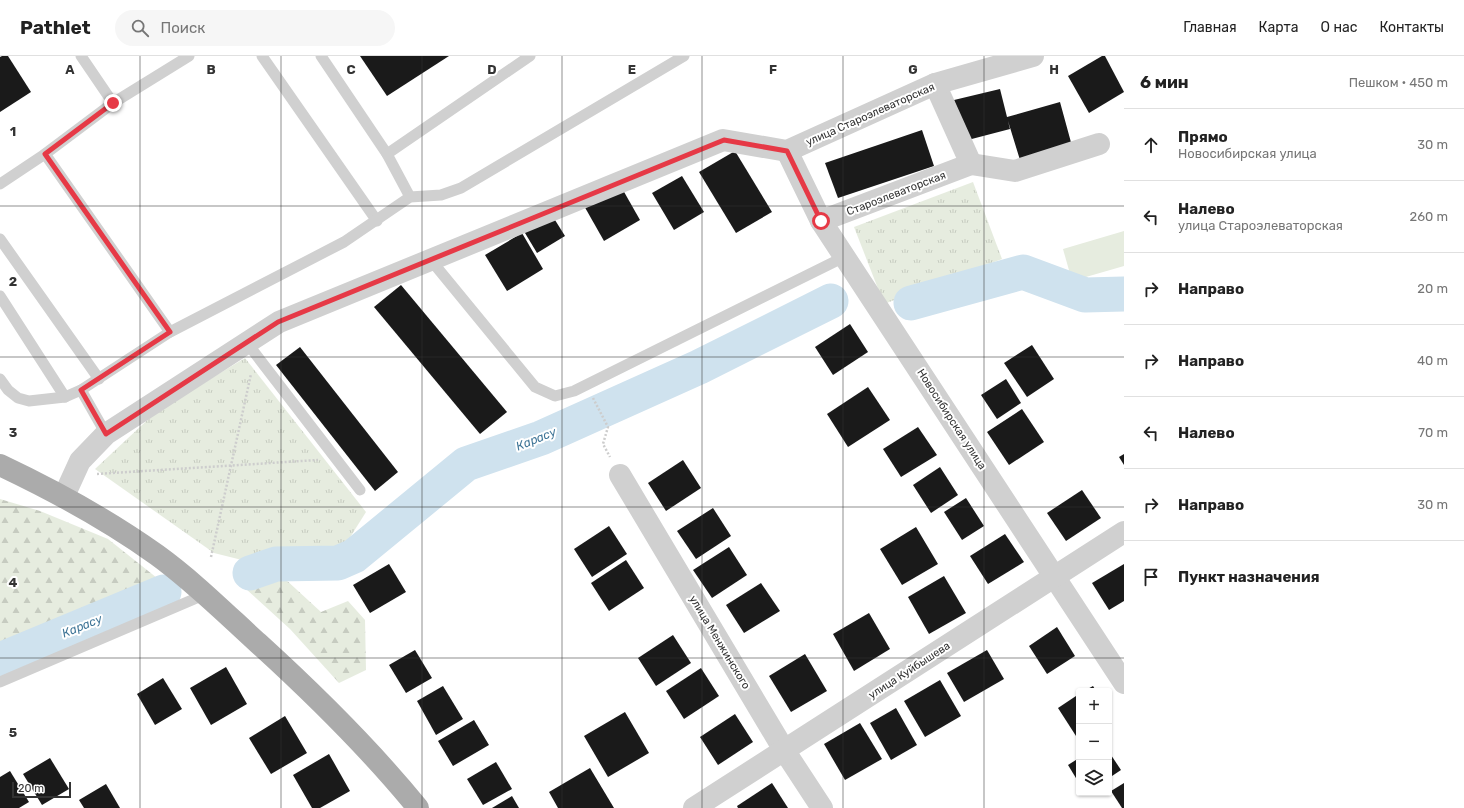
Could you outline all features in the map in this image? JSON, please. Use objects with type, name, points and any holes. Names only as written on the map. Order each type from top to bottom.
[{"type":"main road","points":[[0,465],[64,496],[158,556],[206,594],[303,684],[396,781],[418,808]]},
{"type":"street","name":"улица Староэлеваторская","points":[[787,151],[935,84],[1033,56]]},
{"type":"street","points":[[935,84],[971,164]]},
{"type":"street","points":[[64,496],[80,461],[106,434],[251,348],[278,322],[724,140],[787,151]]},
{"type":"street","name":"Староэлеваторская","points":[[821,221],[971,164],[1015,171],[1099,144]]},
{"type":"street","name":"Новосибирская улица","points":[[787,151],[821,221],[1124,683]]},
{"type":"street","name":"улица Менжинского","points":[[620,475],[784,750],[822,808]]},
{"type":"street","name":"улица Куйбышева","points":[[694,808],[1124,532]]},
{"type":"lane","points":[[82,56],[113,103]]},
{"type":"lane","points":[[0,184],[45,154],[113,103],[189,56]]},
{"type":"lane","points":[[262,56],[377,221]]},
{"type":"lane","points":[[321,56],[387,154],[410,197]]},
{"type":"lane","points":[[387,154],[530,56]]},
{"type":"lane","points":[[0,379],[8,390],[18,398],[29,400],[65,398],[99,379],[170,332],[344,242],[377,221],[410,197],[441,195],[460,188],[684,56]]},
{"type":"lane","points":[[45,154],[170,332]]},
{"type":"lane","points":[[0,240],[99,379]]},
{"type":"lane","points":[[430,259],[535,387],[555,396],[574,391],[844,257]]},
{"type":"lane","points":[[0,296],[65,398]]},
{"type":"lane","points":[[251,348],[360,490]]},
{"type":"lane","points":[[81,390],[106,434]]},
{"type":"lane","points":[[0,682],[206,594]]},
{"type":"path","points":[[211,557],[231,465],[251,348]]},
{"type":"path","points":[[595,399],[608,427],[604,444],[620,475]]},
{"type":"path","points":[[97,474],[335,459]]},
{"type":"green space","points":[[973,182],[1002,259],[884,304],[854,227]]},
{"type":"green space","points":[[1124,231],[1124,266],[1072,281],[1063,249]]},
{"type":"green space","points":[[245,358],[366,512],[339,555],[250,562],[214,553],[95,469],[157,411]]},
{"type":"green space","points":[[0,499],[40,511],[108,539],[157,578],[0,643]]},
{"type":"green space","points":[[284,578],[321,612],[348,601],[365,620],[366,670],[339,683],[290,629],[246,589]]},
{"type":"building","points":[[8,56],[31,92],[0,112],[0,57]]},
{"type":"building","points":[[360,56],[449,56],[387,96]]},
{"type":"building","points":[[1102,56],[1105,56],[1124,92],[1089,113],[1068,76]]},
{"type":"building","points":[[1000,89],[1007,117],[1060,102],[1072,146],[1020,160],[1008,121],[1010,129],[964,141],[954,100]]},
{"type":"building","points":[[922,130],[934,166],[838,198],[825,163]]},
{"type":"building","points":[[735,151],[772,212],[736,233],[699,172]]},
{"type":"building","points":[[682,176],[704,212],[674,230],[652,193]]},
{"type":"building","points":[[619,183],[640,220],[604,241],[583,204]]},
{"type":"building","points":[[550,212],[565,236],[537,253],[522,228]]},
{"type":"building","points":[[522,233],[543,269],[507,291],[485,255]]},
{"type":"building","points":[[401,285],[507,412],[480,434],[374,307]]},
{"type":"building","points":[[850,324],[868,352],[833,375],[815,347]]},
{"type":"building","points":[[1032,345],[1054,379],[1027,397],[1004,363]]},
{"type":"building","points":[[300,347],[398,472],[375,491],[276,365]]},
{"type":"building","points":[[1006,379],[1021,403],[997,419],[981,395]]},
{"type":"building","points":[[868,387],[890,420],[848,447],[827,414]]},
{"type":"building","points":[[1022,409],[1044,442],[1009,465],[987,432]]},
{"type":"building","points":[[918,427],[937,455],[901,477],[883,449]]},
{"type":"building","points":[[1124,454],[1124,465],[1119,457]]},
{"type":"building","points":[[683,460],[701,488],[666,511],[648,483]]},
{"type":"building","points":[[940,467],[958,495],[931,513],[913,485]]},
{"type":"building","points":[[1082,490],[1101,518],[1066,541],[1047,513]]},
{"type":"building","points":[[966,498],[984,526],[962,540],[944,512]]},
{"type":"building","points":[[713,508],[731,536],[696,559],[677,531]]},
{"type":"building","points":[[609,526],[627,554],[592,577],[574,549]]},
{"type":"building","points":[[916,527],[938,564],[902,585],[880,549]]},
{"type":"building","points":[[1005,534],[1024,562],[988,584],[970,556]]},
{"type":"building","points":[[729,547],[747,575],[712,598],[693,570]]},
{"type":"building","points":[[626,560],[644,588],[609,611],[591,583]]},
{"type":"building","points":[[389,564],[406,592],[370,613],[353,585]]},
{"type":"building","points":[[1124,564],[1124,601],[1109,610],[1092,583]]},
{"type":"building","points":[[944,576],[966,613],[929,634],[908,597]]},
{"type":"building","points":[[761,583],[780,611],[744,633],[726,605]]},
{"type":"building","points":[[869,613],[890,649],[854,671],[833,634]]},
{"type":"building","points":[[1057,627],[1075,656],[1047,674],[1029,646]]},
{"type":"building","points":[[673,635],[691,663],[656,686],[638,658]]},
{"type":"building","points":[[415,650],[432,678],[406,693],[389,665]]},
{"type":"building","points":[[987,650],[1004,679],[964,702],[947,673]]},
{"type":"building","points":[[805,654],[827,691],[791,712],[769,676]]},
{"type":"building","points":[[226,667],[247,704],[211,725],[190,688]]},
{"type":"building","points":[[701,668],[719,696],[684,719],[666,691]]},
{"type":"building","points":[[163,678],[182,709],[155,725],[137,694]]},
{"type":"building","points":[[940,680],[961,716],[925,737],[904,701]]},
{"type":"building","points":[[443,686],[463,719],[436,735],[417,701]]},
{"type":"building","points":[[1076,696],[1076,736],[1058,708]]},
{"type":"building","points":[[896,708],[917,745],[891,760],[870,723]]},
{"type":"building","points":[[625,712],[649,753],[608,777],[584,736]]},
{"type":"building","points":[[735,714],[753,742],[718,765],[700,737]]},
{"type":"building","points":[[285,716],[307,753],[271,774],[249,738]]},
{"type":"building","points":[[474,720],[489,745],[453,766],[438,741]]},
{"type":"building","points":[[860,723],[882,759],[845,780],[824,744]]},
{"type":"building","points":[[329,754],[350,791],[320,808],[312,808],[293,775]]},
{"type":"building","points":[[1112,756],[1121,770],[1112,776]]},
{"type":"building","points":[[50,758],[69,789],[42,805],[23,774]]},
{"type":"building","points":[[1076,760],[1076,778],[1068,765]]},
{"type":"building","points":[[496,762],[512,789],[483,805],[467,779]]},
{"type":"building","points":[[590,768],[614,808],[558,808],[549,792]]},
{"type":"building","points":[[10,771],[29,802],[19,808],[0,808],[0,777]]},
{"type":"building","points":[[772,783],[788,808],[738,808],[737,806]]},
{"type":"building","points":[[1124,783],[1124,808],[1122,808],[1112,790]]},
{"type":"building","points":[[106,784],[120,808],[84,808],[79,800]]},
{"type":"building","points":[[512,796],[519,808],[492,808]]},
{"type":"waterway","points":[[911,303],[1023,272],[1085,295],[1124,294]]},
{"type":"waterway","name":"Карасу","points":[[250,573],[276,564],[338,563],[354,556],[466,464],[541,438],[699,367],[831,301]]},
{"type":"waterway","name":"Карасу","points":[[0,660],[164,592]]},
{"type":"route","points":[[113,103],[45,154],[170,332],[81,390],[106,434],[278,322],[724,140],[787,151],[821,221]]}]
